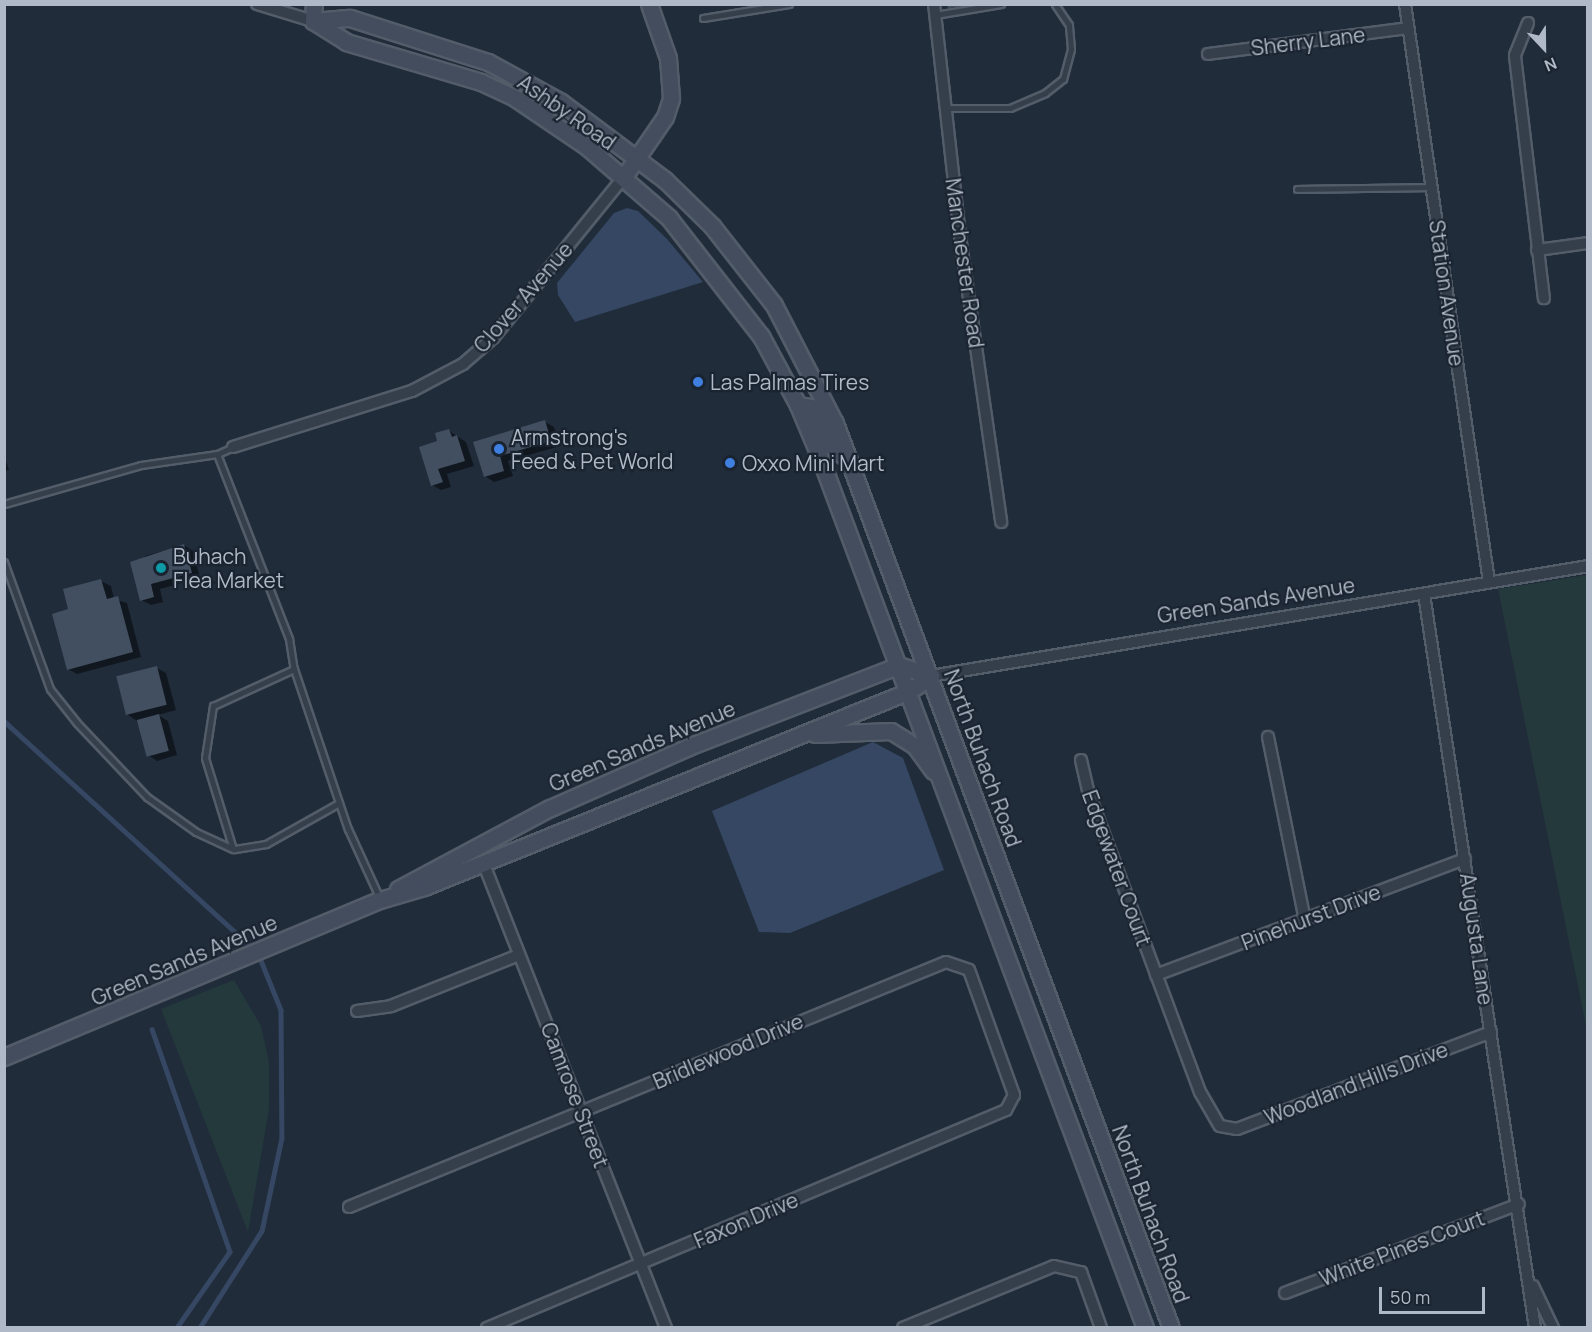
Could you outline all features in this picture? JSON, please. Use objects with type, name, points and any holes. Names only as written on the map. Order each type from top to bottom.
[{"type":"main road","points":[[313,21],[314,4]]},
{"type":"main road","points":[[623,178],[665,117],[671,98],[668,58],[649,4]]},
{"type":"main road","name":"Ashby Road","points":[[313,21],[350,18],[488,62],[561,102],[638,158],[712,226]]},
{"type":"main road","name":"Ashby Road","points":[[313,21],[346,42],[480,82],[515,98],[586,146],[669,218],[702,256],[761,336],[798,405]]},
{"type":"main road","points":[[480,82],[488,62]]},
{"type":"main road","name":"North Buhach Road","points":[[712,226],[774,305],[808,365],[849,460],[1171,1328]]},
{"type":"main road","points":[[798,405],[811,407],[831,446],[849,460]]},
{"type":"main road","points":[[798,405],[950,796],[1145,1328]]},
{"type":"main road","name":"Green Sands Avenue","points":[[4,1057],[380,900],[550,808],[622,775],[899,664],[931,676]]},
{"type":"main road","name":"Green Sands Avenue","points":[[380,900],[423,888],[801,735],[909,691],[931,676]]},
{"type":"main road","points":[[801,735],[871,729],[891,731],[915,746],[950,796]]},
{"type":"street","name":"Ashby Road","points":[[257,4],[313,21]]},
{"type":"street","name":"Station Avenue","points":[[1405,4],[1489,582]]},
{"type":"street","name":"Manchester Road","points":[[935,10],[1001,522]]},
{"type":"street","points":[[1528,23],[1515,56],[1544,298]]},
{"type":"street","name":"Sherry Lane","points":[[1208,54],[1408,28]]},
{"type":"street","name":"Clover Avenue","points":[[233,447],[412,391],[463,364],[493,338],[623,178]]},
{"type":"street","points":[[1538,250],[1587,243]]},
{"type":"street","name":"Green Sands Avenue","points":[[931,676],[1587,566]]},
{"type":"street","name":"Augusta Lane","points":[[1424,594],[1532,1284],[1535,1328]]},
{"type":"street","points":[[1268,737],[1305,920]]},
{"type":"street","name":"Edgewater Court","points":[[1081,760],[1088,791],[1200,1092],[1220,1126]]},
{"type":"street","name":"Pinehurst Drive","points":[[1156,975],[1465,859]]},
{"type":"street","name":"Camrose Street","points":[[483,862],[666,1328]]},
{"type":"street","points":[[357,1011],[392,1006],[519,955]]},
{"type":"street","name":"Bridlewood Drive","points":[[349,1207],[946,962],[969,970],[1014,1095],[1006,1110]]},
{"type":"street","name":"Woodland Hills Drive","points":[[1220,1126],[1238,1129],[1491,1032]]},
{"type":"street","name":"Faxon Drive","points":[[487,1328],[1006,1110]]},
{"type":"street","name":"White Pines Court","points":[[1285,1293],[1519,1204]]},
{"type":"street","points":[[903,1328],[1054,1266],[1081,1272],[1101,1328]]},
{"type":"street","name":"Augusta Lane","points":[[1532,1284],[1553,1328]]},
{"type":"lane","points":[[703,18],[789,4]]},
{"type":"lane","points":[[935,10],[1001,4]]},
{"type":"lane","points":[[946,108],[1010,108],[1045,93],[1063,79],[1071,50],[1069,25],[1061,9],[1055,4]]},
{"type":"lane","points":[[1297,189],[1432,187]]},
{"type":"lane","points":[[4,504],[141,465],[217,454],[233,447]]},
{"type":"lane","points":[[217,454],[289,639],[294,669],[339,803],[380,900]]},
{"type":"lane","points":[[4,562],[50,689],[77,723],[147,797],[196,832],[232,849],[266,844],[339,803]]},
{"type":"lane","points":[[232,849],[205,758],[213,706],[294,669]]},
{"type":"green space","points":[[1588,575],[1587,1031],[1498,589]]},
{"type":"green space","points":[[234,980],[261,1026],[269,1062],[269,1109],[248,1232],[161,1009]]},
{"type":"water","points":[[627,208],[638,211],[667,239],[703,282],[575,322],[558,295],[557,283],[614,213]]},
{"type":"water","points":[[873,742],[903,758],[944,870],[790,933],[759,932],[712,811]]},
{"type":"building","points":[[947,5],[972,5],[972,6],[948,8]]},
{"type":"building","name":"Armstrong's Feed & Pet World","points":[[545,420],[551,441],[500,456],[504,471],[484,477],[473,442]]},
{"type":"building","points":[[449,429],[452,437],[457,435],[465,461],[438,469],[443,482],[431,486],[419,447],[437,441],[435,433]]},
{"type":"building","name":"Buhach Flea Market","points":[[184,544],[192,573],[151,584],[154,597],[140,601],[130,562]]},
{"type":"building","points":[[101,579],[107,599],[118,596],[133,652],[67,670],[52,614],[68,609],[63,589]]},
{"type":"building","points":[[157,666],[167,705],[126,715],[116,676]]},
{"type":"building","points":[[159,714],[169,751],[147,757],[137,720]]},
{"type":"waterway","points":[[4,721],[258,953],[281,1010],[282,1138],[262,1231],[200,1328]]},
{"type":"waterway","points":[[152,1029],[230,1252],[177,1328]]},
{"type":"place","name":"Las Palmas Tires","points":[[698,382]]},
{"type":"place","name":"Armstrong's Feed & Pet World","points":[[499,449]]},
{"type":"place","name":"Oxxo Mini Mart","points":[[730,463]]},
{"type":"place","name":"Buhach Flea Market","points":[[161,568]]}]
